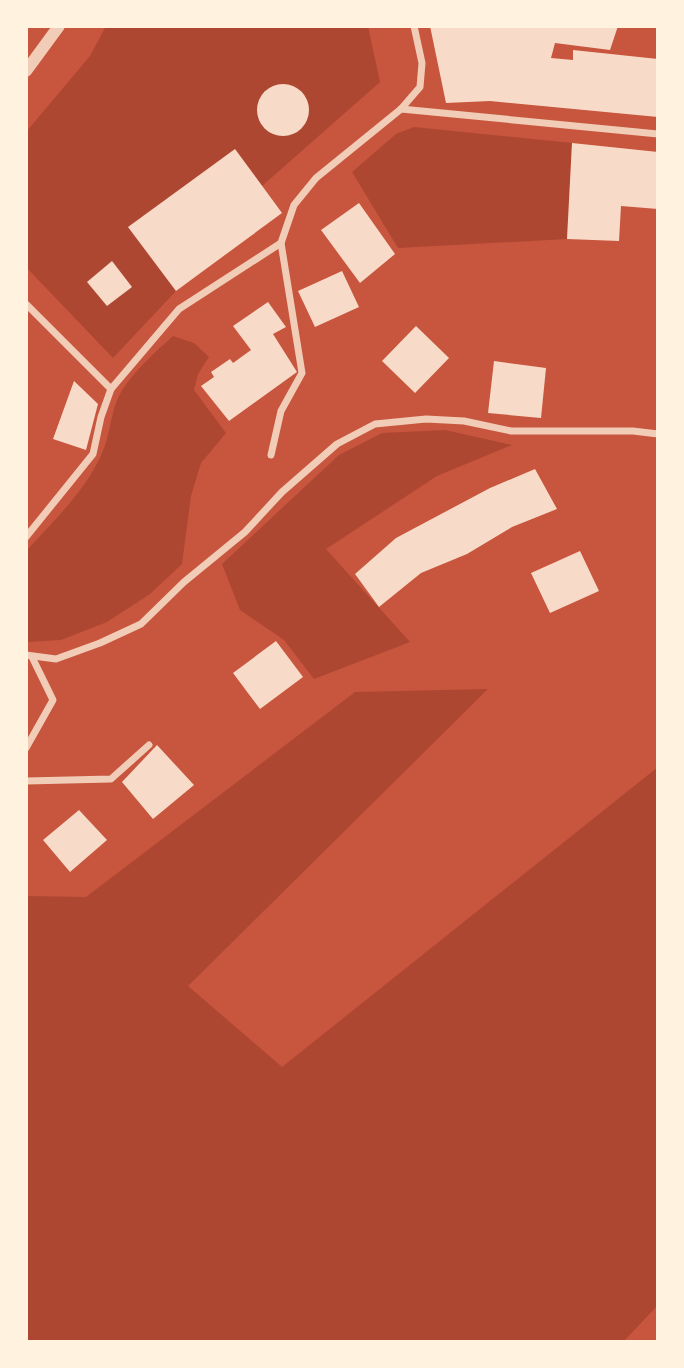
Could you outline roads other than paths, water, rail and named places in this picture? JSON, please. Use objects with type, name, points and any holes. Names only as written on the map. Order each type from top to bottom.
[{"type":"street","points":[[26,71],[59,26]]},
{"type":"street","points":[[271,455],[281,411],[302,373],[281,243],[294,205],[316,178],[401,109],[420,87],[422,63],[414,26]]},
{"type":"street","points":[[401,109],[658,134]]},
{"type":"street","points":[[26,537],[93,454],[101,417],[111,389],[179,309],[281,243]]},
{"type":"street","points":[[26,304],[111,389]]},
{"type":"street","points":[[29,656],[56,659],[141,624],[184,582],[245,532],[282,492],[337,444],[375,424],[426,419],[464,421],[511,431],[632,430],[658,434]]},
{"type":"street","points":[[26,748],[53,700],[29,656]]},
{"type":"street","points":[[26,781],[111,779],[149,745]]}]
